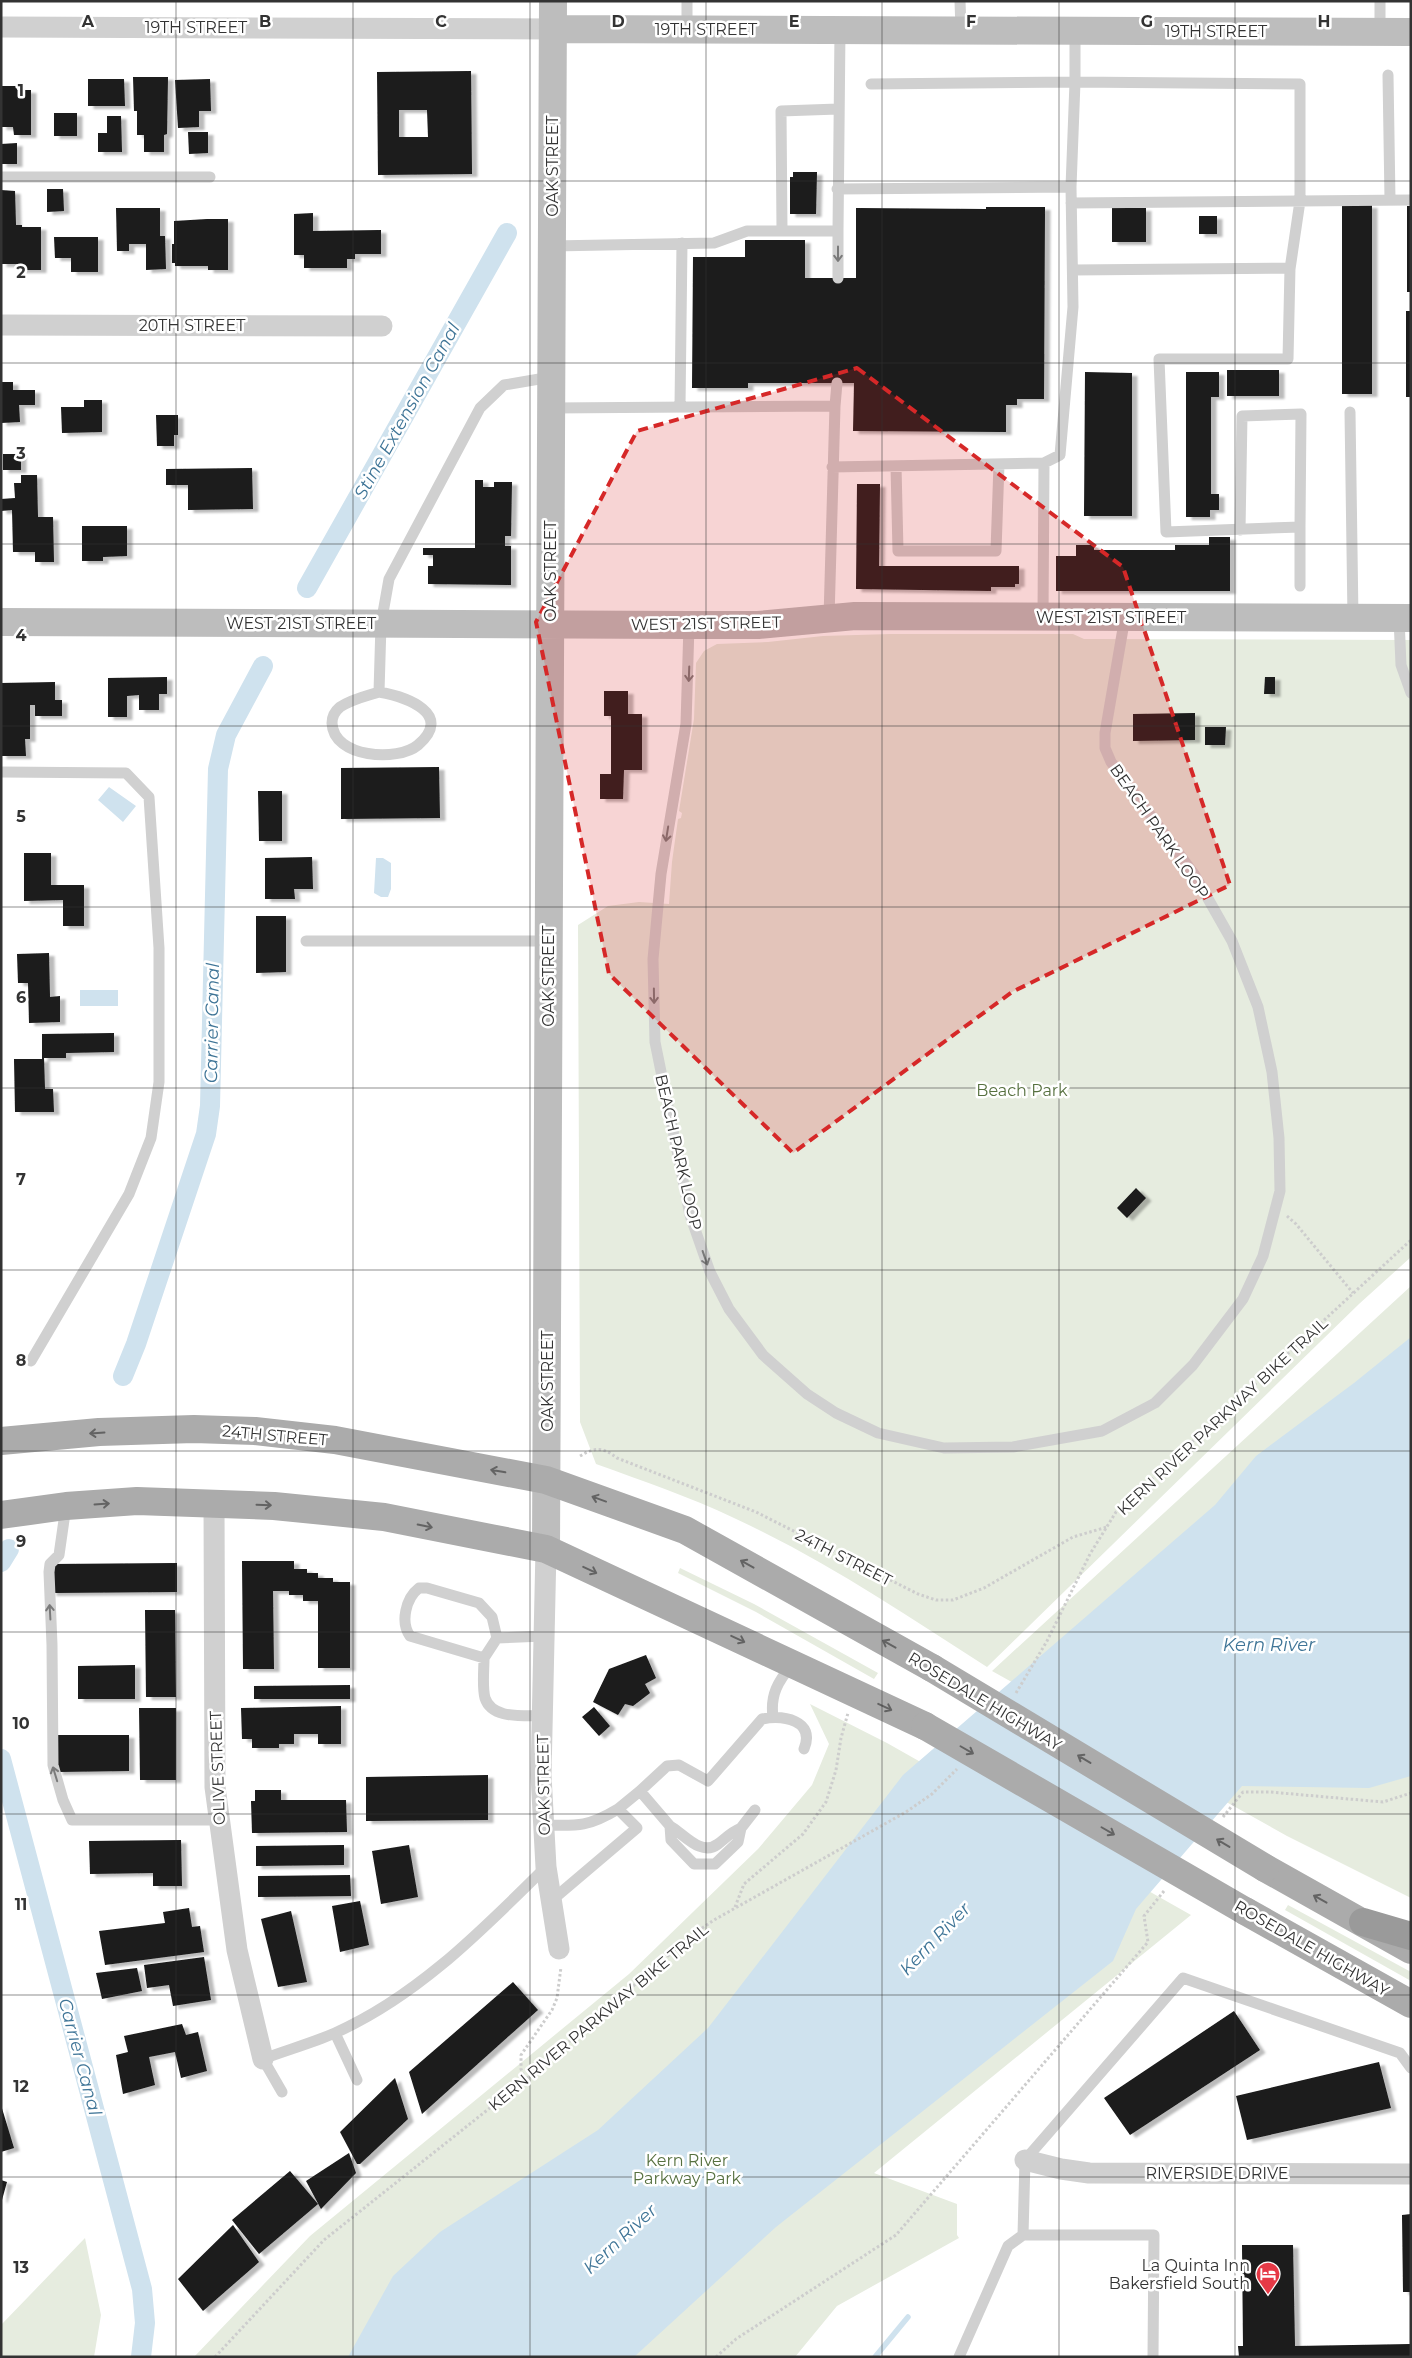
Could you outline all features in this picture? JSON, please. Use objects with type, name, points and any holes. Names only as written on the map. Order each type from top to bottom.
[{"type":"highway","points":[[1363,1922],[1411,1936]]},
{"type":"main road","name":"24TH STREET","points":[[1,1441],[99,1432],[194,1429],[256,1430],[335,1440],[546,1480]]},
{"type":"main road","name":"ROSEDALE HIGHWAY","points":[[546,1480],[686,1530],[932,1668],[1265,1868],[1411,1950]]},
{"type":"main road","points":[[1,1515],[66,1506],[137,1501],[214,1503],[328,1510],[384,1518],[546,1549]]},
{"type":"main road","name":"ROSEDALE HIGHWAY","points":[[546,1549],[925,1726],[1245,1911],[1411,2004]]},
{"type":"street","name":"OAK STREET","points":[[553,1],[546,1549],[541,1775],[546,1867],[559,1949]]},
{"type":"street","name":"19TH STREET","points":[[1,27],[1411,32]]},
{"type":"street","name":"20TH STREET","points":[[1,325],[382,326]]},
{"type":"street","name":"WEST 21ST STREET","points":[[1,622],[758,625],[855,616],[1405,618]]},
{"type":"street","name":"OLIVE STREET","points":[[214,1503],[215,1787],[237,1950],[263,2059]]},
{"type":"street","name":"RIVERSIDE DRIVE","points":[[1025,2160],[1089,2173],[1411,2174]]},
{"type":"lane","points":[[687,1],[687,29]]},
{"type":"lane","points":[[960,1],[961,30]]},
{"type":"lane","points":[[1380,1],[1380,31]]},
{"type":"lane","points":[[838,278],[837,189],[840,30]]},
{"type":"lane","points":[[832,467],[1044,463],[1060,454],[1073,307],[1071,187],[1075,30]]},
{"type":"lane","points":[[1388,74],[1390,200]]},
{"type":"lane","points":[[871,84],[1075,82],[1300,84],[1300,201],[1290,269],[1288,358],[1159,359],[1166,532],[1300,527]]},
{"type":"lane","points":[[782,230],[781,111],[838,109]]},
{"type":"lane","points":[[1,177],[210,177]]},
{"type":"lane","points":[[837,189],[1071,187]]},
{"type":"lane","points":[[1072,203],[1411,200]]},
{"type":"lane","points":[[552,246],[714,243],[747,231],[838,231]]},
{"type":"lane","points":[[680,407],[682,243]]},
{"type":"lane","points":[[1073,270],[1290,269]]},
{"type":"lane","points":[[379,692],[381,624],[389,579],[480,408],[504,385],[551,377]]},
{"type":"lane","points":[[829,618],[832,467],[837,383]]},
{"type":"lane","points":[[551,408],[835,406]]},
{"type":"lane","points":[[1350,412],[1353,618]]},
{"type":"lane","points":[[1240,530],[1242,416],[1301,414],[1300,586]]},
{"type":"lane","points":[[1043,616],[1044,463]]},
{"type":"lane","points":[[896,466],[898,550],[996,551],[999,464]]},
{"type":"lane","name":"BEACH PARK LOOP","points":[[689,625],[686,724],[661,874],[654,949],[655,1042],[688,1205],[710,1272],[729,1309],[763,1355],[807,1394],[836,1413],[878,1433],[944,1448],[1013,1447],[1102,1431],[1156,1403],[1193,1364],[1243,1298],[1263,1256],[1280,1191],[1279,1138],[1272,1072],[1258,1007],[1232,941],[1194,874],[1111,762],[1105,748],[1106,720],[1126,618]]},
{"type":"lane","points":[[1405,618],[1401,665],[1411,693]]},
{"type":"lane","points":[[379,692],[401,698],[418,706],[429,715],[432,721],[430,732],[411,751],[380,755],[361,752],[346,745],[337,737],[332,728],[332,717],[339,708],[354,699],[379,692]]},
{"type":"lane","points":[[1,772],[126,772],[149,797],[159,948],[159,1082],[151,1138],[129,1194],[31,1361]]},
{"type":"lane","points":[[306,941],[548,941]]},
{"type":"lane","points":[[66,1506],[58,1555],[50,1564],[48,1572],[52,1645],[53,1766],[63,1800],[72,1820],[218,1820]]},
{"type":"lane","points":[[484,1658],[460,1646],[432,1637],[410,1636],[405,1628],[404,1619],[412,1594],[419,1588],[427,1588],[445,1599],[473,1607],[479,1603],[492,1617],[498,1638]]},
{"type":"lane","points":[[498,1638],[544,1636]]},
{"type":"lane","points":[[498,1638],[484,1658],[485,1698],[492,1708],[506,1714],[542,1716]]},
{"type":"lane","points":[[773,1717],[772,1701],[777,1683],[792,1664]]},
{"type":"lane","points":[[544,1825],[575,1826],[598,1821],[618,1809],[667,1766],[679,1765],[708,1781],[762,1720],[773,1717],[791,1718],[805,1732],[807,1741],[804,1748]]},
{"type":"lane","points":[[640,1791],[670,1826],[700,1848],[711,1848],[729,1833],[740,1828],[755,1810]]},
{"type":"lane","points":[[551,1900],[637,1828],[618,1809]]},
{"type":"lane","points":[[670,1826],[671,1840],[681,1853],[694,1864],[704,1865],[715,1864],[725,1856],[738,1842],[740,1828]]},
{"type":"lane","points":[[282,2092],[263,2059],[335,2032],[381,2007],[420,1982],[455,1955],[546,1867]]},
{"type":"lane","points":[[1023,2234],[1025,2160],[1183,1978],[1400,2054],[1411,2068]]},
{"type":"lane","points":[[335,2032],[357,2080]]},
{"type":"lane","points":[[959,2357],[1008,2246],[1023,2234],[1154,2236],[1153,2357]]},
{"type":"path","points":[[1275,1207],[1296,1224],[1353,1293]]},
{"type":"path","name":"KERN RIVER PARKWAY BIKE TRAIL","points":[[1014,1696],[1047,1641],[1090,1554],[1116,1512],[1411,1240]]},
{"type":"path","name":"24TH STREET","points":[[580,1456],[597,1448],[606,1450],[617,1458],[756,1512],[918,1594],[936,1600],[953,1600],[984,1588],[1073,1536],[1107,1527]]},
{"type":"path","points":[[735,1908],[744,1884],[803,1834],[826,1802],[836,1770],[845,1719],[859,1695]]},
{"type":"path","name":"KERN RIVER PARKWAY BIKE TRAIL","points":[[215,2357],[324,2240],[525,2080],[692,1935],[735,1908],[906,1812],[932,1794],[959,1767]]},
{"type":"path","points":[[1218,1823],[1243,1792],[1270,1792],[1383,1802],[1411,1793]]},
{"type":"path","points":[[716,2357],[736,2339],[896,2235],[1148,1942],[1144,1916],[1169,1885]]},
{"type":"path","points":[[525,2080],[521,2069],[520,2055],[532,2036],[546,2020],[557,1998],[562,1971],[559,1949]]},
{"type":"highlighted area","points":[[857,368],[1123,567],[1230,885],[1012,992],[793,1153],[609,974],[536,622],[637,431]]},
{"type":"green space","name":"Beach Park","points":[[1073,634],[1084,639],[1411,640],[1411,1257],[1359,1304],[987,1667],[863,1588],[800,1551],[700,1503],[596,1464],[580,1422],[578,925],[608,906],[639,902],[669,904],[672,862],[678,819],[681,818],[682,813],[679,811],[694,719],[696,663],[704,651],[717,644],[768,642],[823,636]]},
{"type":"green space","points":[[1411,1286],[1411,1898],[1287,1836],[992,1671]]},
{"type":"green space","points":[[680,1568],[754,1604],[878,1673],[874,1679],[756,1612],[678,1573]]},
{"type":"green space","name":"Kern River Parkway Park","points":[[810,1704],[887,1743],[1191,1915],[874,2173],[957,2204],[957,2235],[959,2238],[837,2306],[795,2357],[194,2357],[310,2236],[629,1974],[758,1849],[812,1785],[829,1744]]},
{"type":"green space","points":[[1288,1905],[1411,1972],[1411,1981],[1285,1910]]},
{"type":"green space","points":[[85,2238],[101,2315],[94,2357],[1,2357],[1,2325]]},
{"type":"water","points":[[109,787],[136,806],[123,822],[98,800]]},
{"type":"water","points":[[376,858],[383,858],[391,863],[391,889],[388,897],[381,897],[374,893]]},
{"type":"water","points":[[80,990],[118,990],[118,1006],[80,1006]]},
{"type":"water","name":"Kern River","points":[[1411,1337],[1411,1776],[1369,1788],[1242,1786],[1136,1909],[1113,1961],[776,2227],[634,2357],[348,2357],[393,2276],[440,2232],[598,2130],[708,2028],[903,1775],[1215,1505],[1256,1456],[1354,1383]]},
{"type":"building","points":[[471,71],[472,174],[378,175],[377,72]],"holes":[[[399,110],[427,110],[428,137],[399,137]]]},
{"type":"building","points":[[133,77],[168,77],[167,134],[164,135],[164,152],[144,152],[144,135],[137,135],[137,111],[134,111]]},
{"type":"building","points":[[88,79],[124,79],[125,106],[88,106]]},
{"type":"building","points":[[210,79],[211,111],[199,111],[199,127],[178,128],[175,80]]},
{"type":"building","points":[[1,86],[17,86],[17,90],[31,90],[31,135],[14,135],[13,127],[1,127]]},
{"type":"building","points":[[54,113],[77,113],[77,136],[54,136]]},
{"type":"building","points":[[107,116],[121,116],[122,152],[98,152],[98,133],[107,133]]},
{"type":"building","points":[[188,132],[208,132],[208,153],[189,154]]},
{"type":"building","points":[[17,143],[17,164],[1,164],[1,144]]},
{"type":"building","points":[[793,172],[817,172],[816,214],[790,214],[790,177],[793,177]]},
{"type":"building","points":[[47,189],[63,189],[64,211],[47,212]]},
{"type":"building","points":[[1,190],[15,191],[16,225],[22,225],[22,227],[41,227],[41,270],[19,270],[19,264],[1,264]]},
{"type":"building","points":[[1342,205],[1372,205],[1372,394],[1342,394]]},
{"type":"building","points":[[1407,206],[1411,206],[1411,292],[1407,292]]},
{"type":"building","points":[[986,207],[1045,207],[1044,399],[1017,399],[1017,405],[1006,405],[1006,432],[853,431],[854,383],[748,383],[748,388],[692,388],[693,257],[745,257],[745,240],[805,240],[805,278],[856,278],[856,208],[986,209]]},
{"type":"building","points":[[116,208],[160,208],[160,236],[165,236],[166,269],[146,270],[146,244],[129,244],[129,251],[117,251]]},
{"type":"building","points":[[1112,208],[1146,208],[1146,242],[1112,242]]},
{"type":"building","points":[[313,213],[313,231],[381,230],[381,254],[355,254],[355,259],[347,259],[347,268],[304,268],[304,255],[294,255],[294,214]]},
{"type":"building","points":[[1199,216],[1217,216],[1217,234],[1199,234]]},
{"type":"building","points":[[228,219],[228,270],[208,270],[208,266],[175,266],[175,263],[172,263],[174,221]]},
{"type":"building","points":[[54,237],[98,237],[98,272],[71,272],[71,258],[55,258]]},
{"type":"building","points":[[1406,311],[1411,311],[1411,397],[1406,397]]},
{"type":"building","points":[[1227,370],[1279,370],[1279,396],[1227,396]]},
{"type":"building","points":[[1085,372],[1132,373],[1132,516],[1084,516]]},
{"type":"building","points":[[1186,372],[1219,372],[1219,397],[1211,397],[1211,494],[1219,494],[1219,510],[1210,510],[1210,517],[1186,517]]},
{"type":"building","points":[[1,382],[13,382],[13,390],[35,390],[35,405],[19,405],[20,422],[1,423]]},
{"type":"building","points":[[84,400],[102,400],[102,432],[62,433],[61,407],[84,407]]},
{"type":"building","points":[[156,415],[178,415],[178,435],[174,435],[174,446],[157,446]]},
{"type":"building","points":[[3,454],[21,454],[21,470],[3,470]]},
{"type":"building","points":[[252,468],[253,509],[188,510],[188,485],[166,485],[166,469]]},
{"type":"building","points":[[21,475],[37,475],[38,517],[53,517],[54,562],[35,562],[35,552],[13,552],[12,510],[1,511],[1,499],[15,498],[14,483],[21,483]]},
{"type":"building","points":[[475,480],[483,480],[483,487],[494,487],[494,482],[512,482],[511,536],[505,536],[505,546],[511,546],[511,585],[428,584],[428,566],[433,566],[433,555],[423,555],[423,548],[475,548]]},
{"type":"building","points":[[857,484],[880,484],[879,566],[1019,566],[1019,584],[1015,584],[1015,587],[991,587],[991,591],[856,589]]},
{"type":"building","points":[[82,526],[127,526],[127,556],[103,557],[103,561],[82,561]]},
{"type":"building","points":[[1209,537],[1230,537],[1230,591],[1056,591],[1056,556],[1076,556],[1076,545],[1094,545],[1094,550],[1175,550],[1175,545],[1209,545]]},
{"type":"building","points":[[167,677],[167,694],[159,694],[159,710],[139,710],[139,695],[127,696],[127,717],[108,717],[108,678]]},
{"type":"building","points":[[1265,677],[1275,677],[1275,694],[1264,694]]},
{"type":"building","points":[[55,682],[55,700],[62,700],[62,716],[35,716],[35,705],[30,705],[30,739],[25,739],[26,756],[1,756],[1,683]]},
{"type":"building","points":[[604,691],[628,691],[628,714],[642,714],[642,770],[624,770],[623,799],[600,799],[600,774],[611,774],[611,716],[604,716]]},
{"type":"building","points":[[1195,713],[1195,740],[1133,741],[1133,714]]},
{"type":"building","points":[[1205,727],[1226,727],[1225,745],[1205,745]]},
{"type":"building","points":[[439,767],[440,818],[341,819],[341,768]]},
{"type":"building","points":[[258,791],[282,791],[282,841],[259,841]]},
{"type":"building","points":[[24,853],[51,853],[51,885],[84,885],[84,926],[63,926],[63,900],[24,901]]},
{"type":"building","points":[[312,857],[313,889],[294,889],[295,899],[265,899],[265,858]]},
{"type":"building","points":[[256,916],[286,916],[286,972],[256,973]]},
{"type":"building","points":[[49,953],[50,997],[60,996],[60,1022],[29,1023],[28,983],[18,983],[17,954]]},
{"type":"building","points":[[114,1033],[114,1052],[66,1053],[66,1058],[44,1058],[45,1089],[53,1089],[54,1112],[15,1112],[14,1059],[42,1059],[42,1034]]},
{"type":"building","points":[[1136,1188],[1146,1198],[1127,1218],[1117,1208]]},
{"type":"building","points":[[242,1561],[294,1561],[294,1569],[307,1569],[307,1573],[318,1573],[318,1578],[333,1578],[333,1582],[350,1582],[350,1668],[318,1668],[318,1601],[303,1601],[303,1595],[289,1595],[289,1591],[273,1591],[274,1669],[243,1669]]},
{"type":"building","points":[[177,1563],[177,1592],[51,1593],[51,1564]]},
{"type":"building","points":[[145,1610],[175,1610],[176,1697],[146,1697]]},
{"type":"building","points":[[646,1655],[656,1678],[645,1684],[650,1693],[633,1706],[625,1704],[618,1715],[593,1702],[609,1669]]},
{"type":"building","points":[[135,1665],[135,1699],[78,1699],[78,1666]]},
{"type":"building","points":[[350,1685],[350,1699],[254,1699],[254,1686]]},
{"type":"building","points":[[341,1706],[341,1744],[318,1744],[318,1734],[294,1734],[294,1744],[279,1744],[279,1748],[252,1748],[252,1739],[242,1739],[241,1708]]},
{"type":"building","points":[[594,1707],[610,1726],[599,1736],[582,1717]]},
{"type":"building","points":[[139,1708],[176,1708],[176,1780],[140,1780]]},
{"type":"building","points":[[57,1735],[129,1735],[129,1771],[57,1772]]},
{"type":"building","points":[[488,1775],[488,1820],[366,1821],[366,1777]]},
{"type":"building","points":[[255,1790],[281,1790],[281,1800],[346,1800],[347,1832],[252,1833],[251,1801],[255,1801]]},
{"type":"building","points":[[181,1840],[182,1886],[153,1886],[153,1873],[90,1874],[89,1841]]},
{"type":"building","points":[[344,1845],[344,1865],[256,1866],[256,1846]]},
{"type":"building","points":[[409,1845],[418,1897],[381,1904],[372,1851]]},
{"type":"building","points":[[350,1875],[351,1896],[258,1897],[258,1876]]},
{"type":"building","points":[[360,1901],[369,1945],[340,1952],[332,1906]]},
{"type":"building","points":[[189,1908],[192,1927],[200,1926],[204,1952],[105,1965],[99,1931],[165,1923],[163,1912]]},
{"type":"building","points":[[291,1911],[307,1982],[278,1987],[261,1919]]},
{"type":"building","points":[[204,1957],[211,2000],[173,2006],[169,1985],[147,1988],[144,1965]]},
{"type":"building","points":[[137,1968],[142,1991],[102,1999],[96,1973]]},
{"type":"building","points":[[513,1982],[538,2010],[422,2114],[409,2072]]},
{"type":"building","points":[[1234,2011],[1260,2050],[1130,2135],[1104,2098]]},
{"type":"building","points":[[182,2024],[186,2035],[198,2032],[207,2071],[181,2078],[175,2052],[149,2057],[155,2085],[123,2094],[116,2055],[128,2052],[124,2036]]},
{"type":"building","points":[[1379,2062],[1391,2108],[1247,2140],[1236,2096]]},
{"type":"building","points":[[395,2078],[408,2119],[360,2164],[357,2164],[340,2132]]},
{"type":"building","points":[[1,2105],[14,2148],[1,2152]]},
{"type":"building","points":[[349,2153],[356,2173],[321,2209],[306,2181]]},
{"type":"building","points":[[290,2171],[318,2204],[259,2254],[232,2220]]},
{"type":"building","points":[[1,2180],[7,2182],[2,2200],[1,2200]]},
{"type":"building","points":[[1411,2214],[1411,2292],[1403,2292],[1402,2215]]},
{"type":"building","points":[[233,2225],[259,2262],[203,2311],[178,2279]]},
{"type":"building","name":"La Quinta Inn Bakersfield South","points":[[1242,2245],[1293,2245],[1295,2346],[1411,2344],[1411,2357],[1239,2357],[1238,2346],[1243,2346]]},
{"type":"waterway","name":"Stine Extension Canal","points":[[307,588],[507,233]]},
{"type":"waterway","name":"Carrier Canal","points":[[123,1376],[136,1344],[206,1134],[210,1106],[218,769],[226,735],[263,666]]},
{"type":"waterway","name":"Carrier Canal","points":[[1,1562],[9,1549]]},
{"type":"waterway","name":"Carrier Canal","points":[[1,1759],[142,2289],[145,2323],[141,2357]]},
{"type":"waterway","points":[[875,2357],[908,2317]]},
{"type":"place","name":"La Quinta Inn Bakersfield South","points":[[1268,2295]]}]
